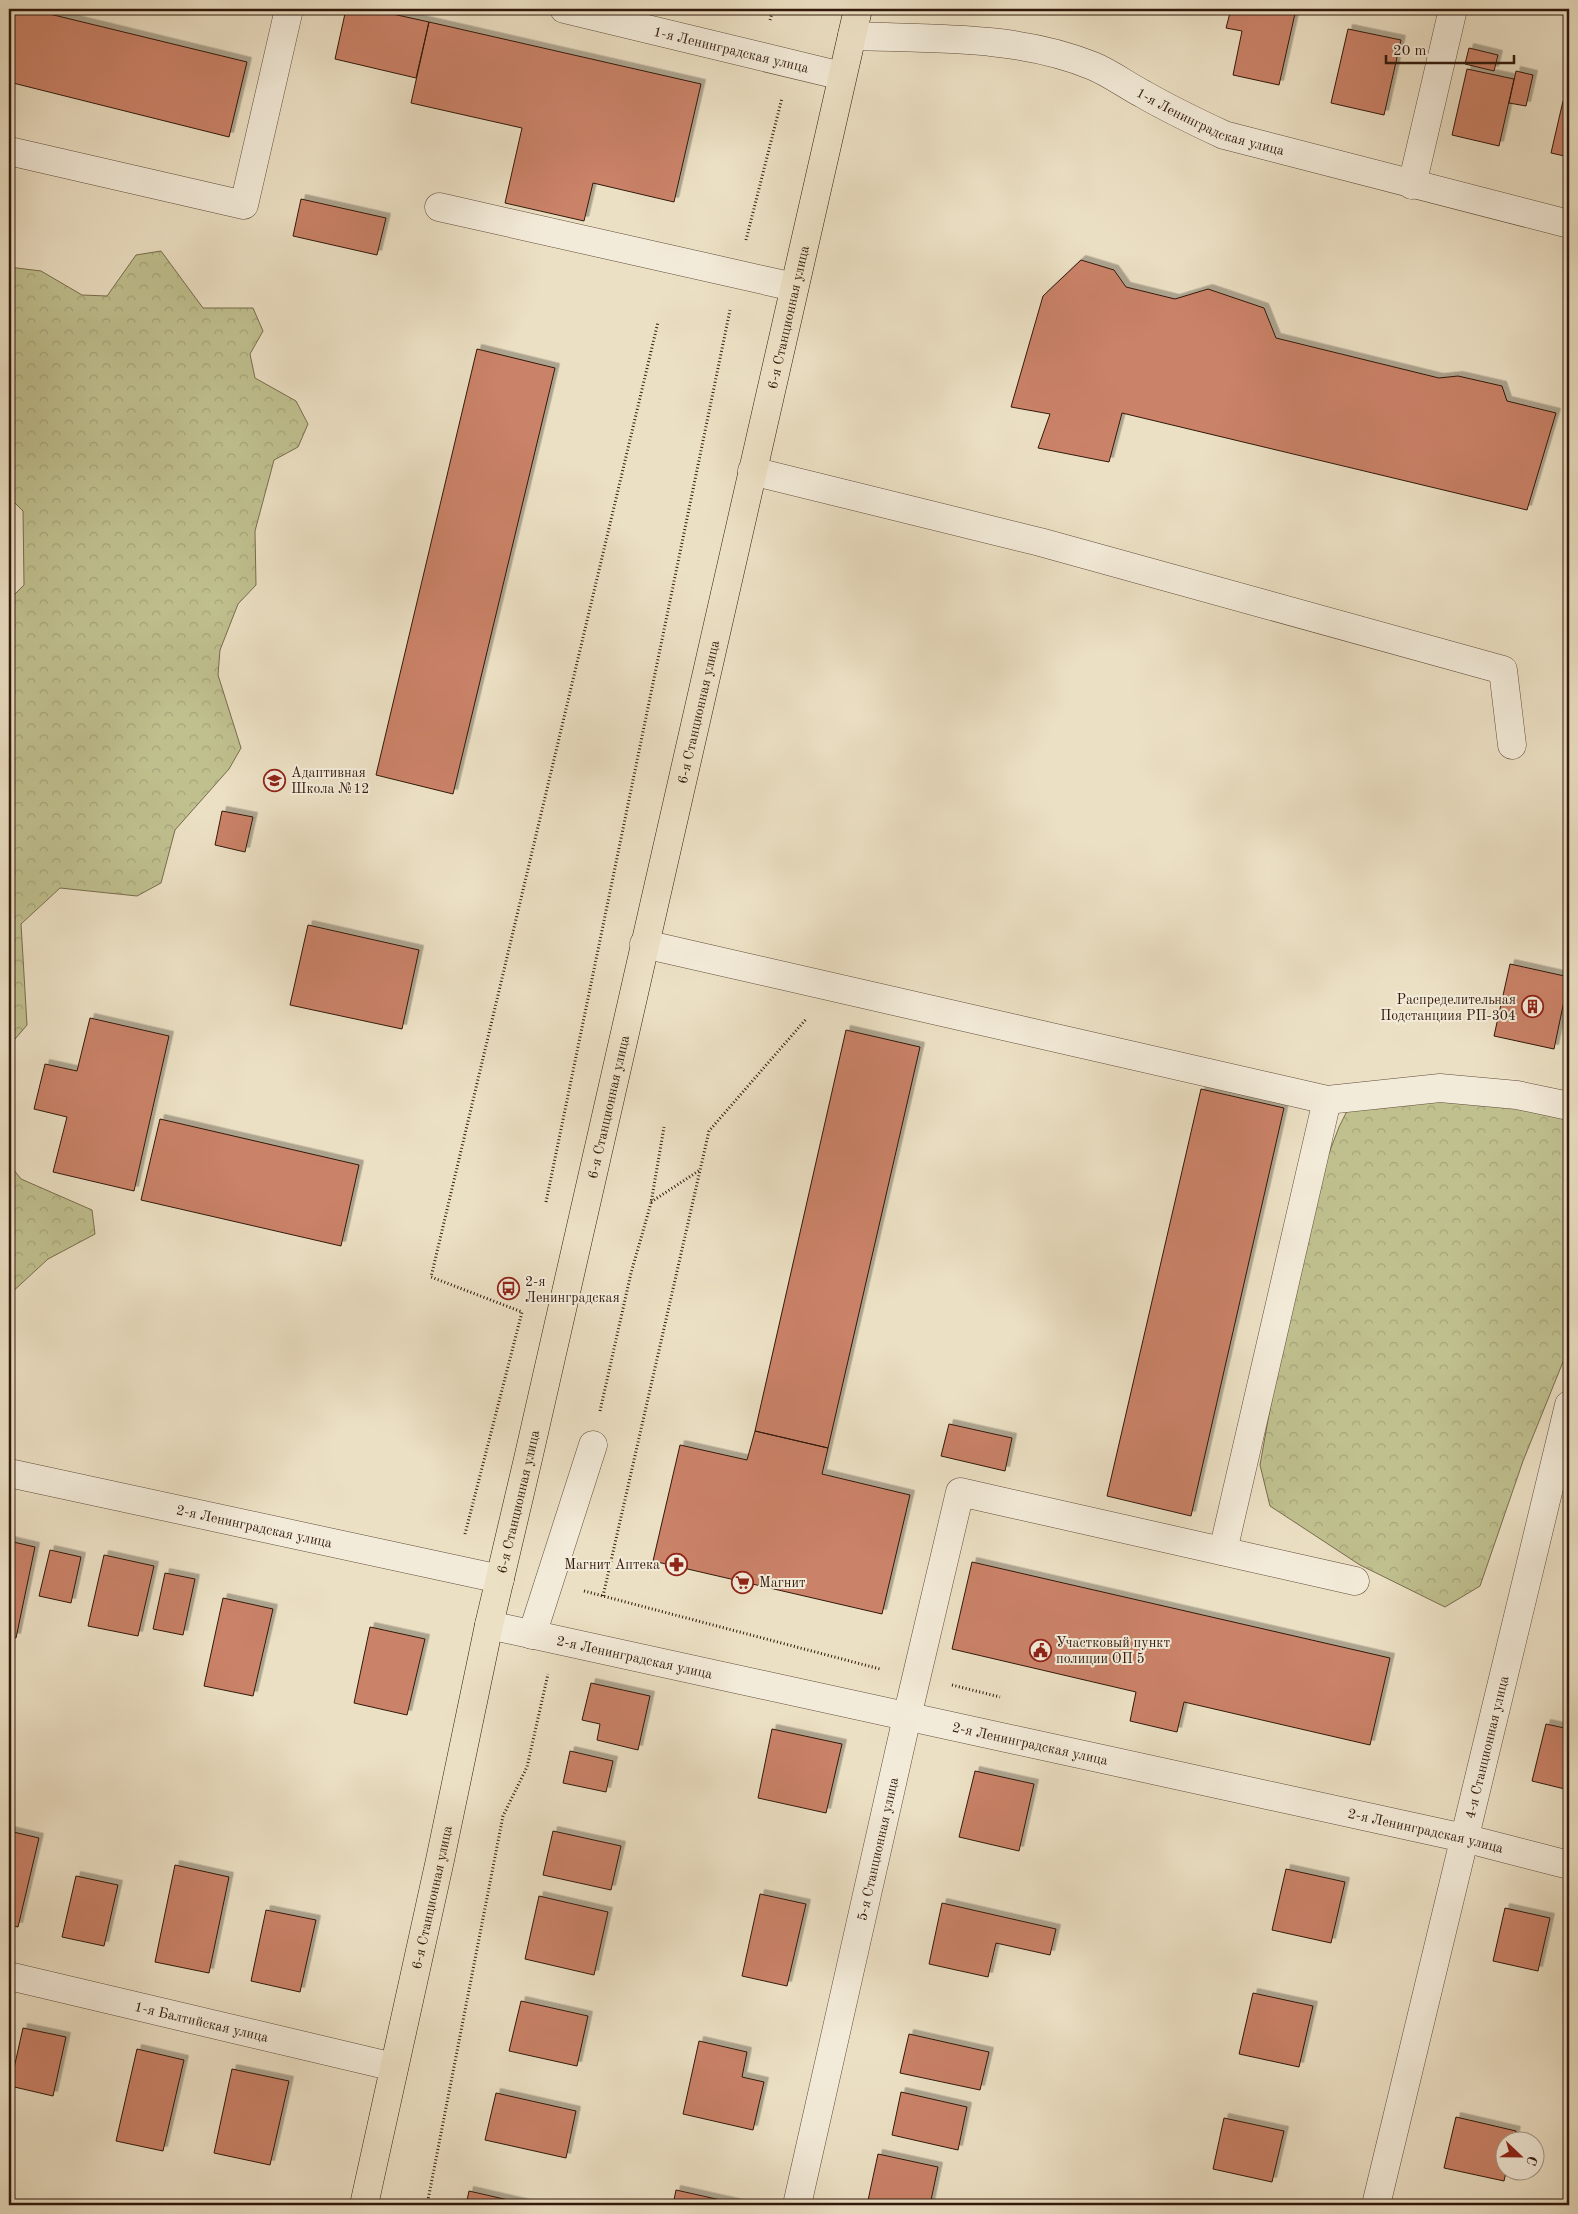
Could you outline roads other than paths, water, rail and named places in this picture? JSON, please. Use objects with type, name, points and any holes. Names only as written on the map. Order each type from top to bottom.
[{"type":"main road","name":"6-я Станционная улица","points":[[364,2205],[440,1860],[489,1625],[858,9]]},
{"type":"street","points":[[9,151],[244,205],[289,9]]},
{"type":"street","name":"1-я Ленинградская улица","points":[[564,9],[842,76]]},
{"type":"street","points":[[1412,185],[1453,9]]},
{"type":"street","name":"1-я Ленинградская улица","points":[[852,36],[926,38],[990,43],[1050,52],[1093,66],[1179,114],[1224,135],[1569,224]]},
{"type":"street","points":[[439,206],[794,287]]},
{"type":"street","points":[[752,470],[1040,542],[1503,670],[1512,745]]},
{"type":"street","points":[[644,944],[1327,1100],[1440,1088],[1517,1095],[1569,1106]]},
{"type":"street","points":[[1327,1100],[1223,1551],[1355,1581]]},
{"type":"street","name":"4-я Станционная улица","points":[[1376,2205],[1569,1405]]},
{"type":"street","points":[[544,1638],[550,1582],[593,1445]]},
{"type":"street","name":"2-я Ленинградская улица","points":[[9,1473],[500,1579]]},
{"type":"street","name":"5-я Станционная улица","points":[[797,2205],[907,1717],[960,1492],[1223,1551]]},
{"type":"street","name":"2-я Ленинградская улица","points":[[489,1625],[1464,1838],[1569,1866]]},
{"type":"street","name":"1-я Балтийская улица","points":[[9,1976],[394,2067]]},
{"type":"place","name":"Адаптивная Школа №12","points":[[275,780]]},
{"type":"place","name":"Распределительная Подстанциия РП-304","points":[[1532,1007]]},
{"type":"place","name":"2-я Ленинградская","points":[[509,1289]]},
{"type":"place","name":"Магнит Аптека","points":[[676,1564]]},
{"type":"place","name":"Магнит","points":[[743,1582]]},
{"type":"place","name":"Участковый пункт полиции ОП 5","points":[[1040,1650]]}]
